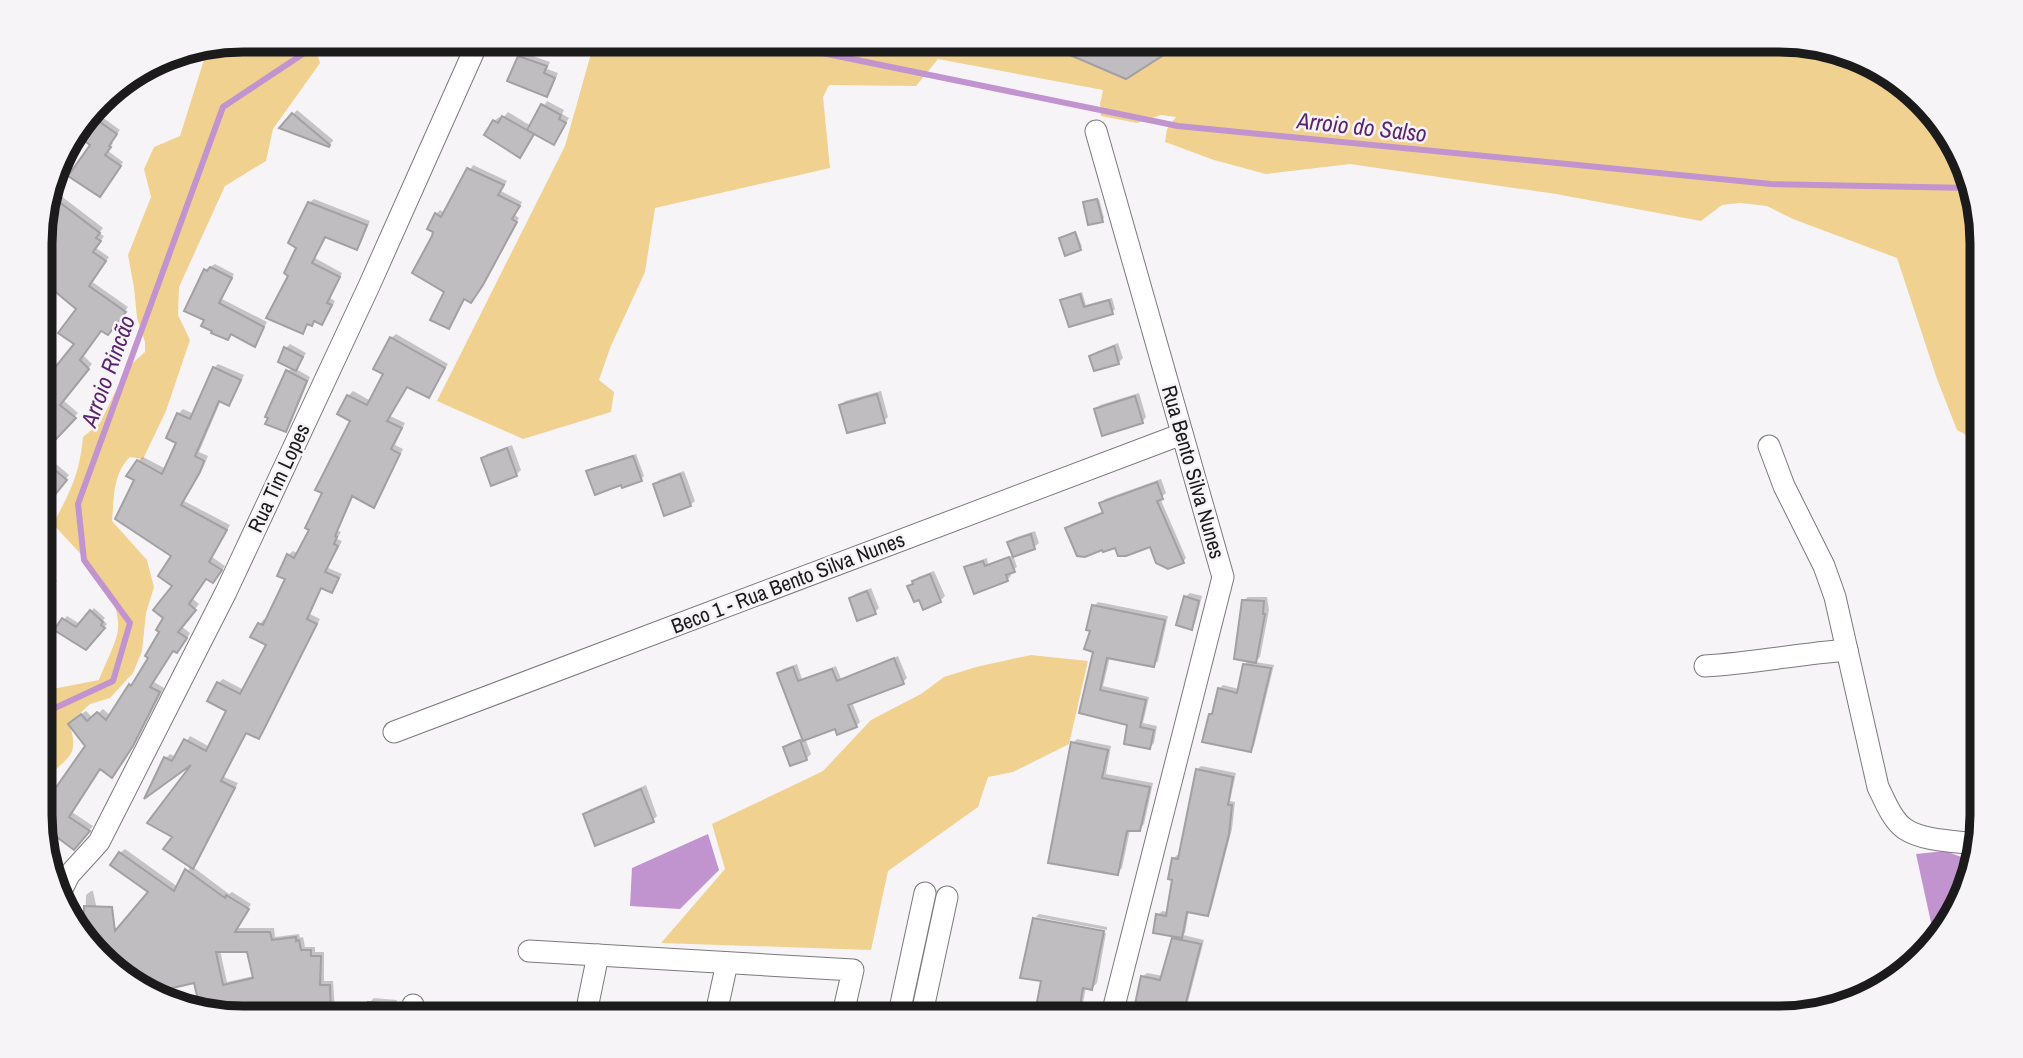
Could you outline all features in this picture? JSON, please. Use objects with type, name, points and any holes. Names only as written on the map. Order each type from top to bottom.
[{"type":"street","name":"Rua Tim Lopes","points":[[65,883],[99,842],[226,592],[369,286],[473,53]]},
{"type":"street","name":"Rua Bento Silva Nunes","points":[[1096,131],[1223,577],[1114,1005]]},
{"type":"street","name":"Beco 1 - Rua Bento Silva Nunes","points":[[394,732],[1182,434]]},
{"type":"street","points":[[1769,446],[1784,486],[1824,566],[1835,597],[1878,787],[1890,813],[1905,829],[1924,836],[1968,844]]},
{"type":"street","points":[[1704,666],[1847,650]]},
{"type":"street","points":[[901,1006],[925,893]]},
{"type":"street","points":[[923,1006],[947,897]]},
{"type":"street","points":[[529,951],[853,970],[845,1006]]},
{"type":"street","points":[[588,1006],[598,955]]},
{"type":"street","points":[[718,1006],[727,963]]},
{"type":"shaded area","points":[[1063,52],[1126,79],[1168,52],[1780,52],[1817,56],[1864,72],[1896,92],[1915,108],[1931,127],[1956,170],[1969,218],[1970,437],[1957,430],[1897,258],[1793,219],[1767,206],[1740,203],[1722,205],[1701,221],[1556,194],[1350,164],[1266,174],[1214,160],[1165,142],[1167,129],[1176,117],[1161,115],[1137,123],[1101,116],[1103,90],[938,59],[916,86],[829,85],[823,97],[830,168],[655,208],[645,272],[610,348],[599,380],[614,392],[611,412],[523,439],[437,401],[565,146],[591,53]]},
{"type":"shaded area","points":[[231,53],[317,53],[320,63],[273,129],[266,161],[225,186],[179,287],[178,315],[190,340],[166,411],[143,459],[130,457],[124,463],[117,478],[114,495],[112,521],[147,560],[154,587],[146,613],[142,651],[133,673],[110,698],[90,704],[69,723],[73,748],[68,758],[52,772],[52,689],[99,680],[118,629],[113,599],[105,585],[53,524],[73,482],[83,437],[100,423],[127,368],[145,352],[128,255],[151,197],[144,169],[154,147],[180,136],[205,56]]},
{"type":"shaded area","points":[[1031,655],[1088,661],[1069,744],[1013,772],[988,777],[978,807],[888,871],[871,950],[661,943],[725,869],[712,824],[823,771],[871,720],[921,694],[944,677]]},
{"type":"shaded area","points":[[708,834],[719,870],[680,909],[630,906],[632,868]]},
{"type":"shaded area","points":[[1945,851],[1965,858],[1951,899],[1932,929],[1916,854]]},
{"type":"building","points":[[1064,52],[1168,52],[1126,79]]},
{"type":"building","points":[[518,56],[547,66],[544,73],[555,78],[547,97],[507,81]]},
{"type":"building","points":[[541,104],[561,115],[559,119],[566,123],[554,145],[527,130]]},
{"type":"building","points":[[292,113],[330,145],[329,147],[279,128]]},
{"type":"building","points":[[502,116],[534,134],[520,158],[484,135],[493,120],[498,123]]},
{"type":"building","points":[[98,120],[117,134],[105,155],[121,166],[100,197],[68,176],[90,145],[83,140]]},
{"type":"building","points":[[467,168],[504,185],[498,195],[520,206],[512,219],[517,222],[483,285],[471,303],[464,299],[449,329],[430,320],[444,292],[412,273],[432,236],[433,232],[427,229],[435,213],[441,217]]},
{"type":"building","points":[[1097,199],[1103,222],[1088,225],[1083,202]]},
{"type":"building","points":[[57,201],[100,233],[96,238],[101,241],[93,252],[106,261],[89,286],[126,312],[108,335],[101,331],[80,360],[89,369],[60,405],[76,418],[53,443],[53,370],[74,344],[58,333],[76,309],[53,290],[53,231]]},
{"type":"building","points":[[308,202],[367,225],[357,250],[325,237],[312,263],[340,277],[327,303],[332,305],[322,325],[314,321],[312,326],[307,324],[303,334],[266,318],[288,276],[284,273],[296,248],[288,243]]},
{"type":"building","points":[[1075,232],[1081,250],[1065,256],[1059,238]]},
{"type":"building","points":[[210,267],[232,278],[219,303],[264,327],[255,347],[231,334],[228,340],[211,333],[212,331],[201,326],[204,320],[184,311],[204,269],[207,271]]},
{"type":"building","points":[[1080,294],[1084,307],[1109,300],[1113,314],[1069,327],[1060,300]]},
{"type":"building","points":[[390,337],[445,368],[429,398],[407,387],[387,421],[402,428],[391,449],[400,454],[374,508],[352,496],[335,536],[337,537],[334,544],[338,546],[325,572],[339,578],[332,593],[321,588],[307,619],[317,624],[259,739],[246,733],[221,781],[235,788],[193,869],[163,849],[172,837],[147,823],[191,765],[144,799],[164,757],[172,761],[184,739],[206,751],[226,711],[207,701],[217,682],[240,694],[266,645],[250,637],[258,623],[263,625],[285,579],[277,576],[287,554],[294,558],[309,530],[305,528],[322,493],[315,490],[350,421],[337,414],[347,395],[367,405],[383,374],[373,369]]},
{"type":"building","points":[[1114,346],[1119,364],[1094,371],[1089,356]]},
{"type":"building","points":[[284,347],[303,357],[296,371],[278,362]]},
{"type":"building","points":[[213,367],[241,380],[229,406],[219,401],[195,456],[204,461],[200,472],[181,505],[227,530],[209,562],[222,570],[213,583],[206,579],[189,604],[196,610],[178,632],[187,638],[177,653],[173,651],[150,687],[160,692],[133,746],[112,778],[100,769],[69,817],[90,831],[74,850],[54,835],[52,815],[52,793],[85,746],[68,724],[81,714],[87,721],[97,712],[106,720],[148,658],[145,656],[159,632],[156,630],[163,618],[153,610],[172,586],[158,576],[171,556],[115,519],[134,480],[126,476],[137,460],[162,474],[176,443],[166,438],[177,413],[190,419]]},
{"type":"building","points":[[286,370],[307,381],[286,432],[265,424],[268,418],[265,417]]},
{"type":"building","points":[[877,394],[885,423],[847,433],[839,405]]},
{"type":"building","points":[[1135,396],[1143,423],[1102,436],[1094,409]]},
{"type":"building","points":[[507,448],[517,476],[491,486],[481,458]]},
{"type":"building","points":[[633,456],[642,481],[622,488],[621,485],[595,495],[586,471]]},
{"type":"building","points":[[53,468],[67,480],[53,498]]},
{"type":"building","points":[[680,474],[691,506],[664,516],[653,484]]},
{"type":"building","points":[[1157,482],[1163,499],[1157,501],[1184,563],[1168,569],[1156,563],[1150,547],[1126,556],[1118,556],[1115,548],[1085,557],[1077,556],[1065,528],[1103,513],[1099,503]]},
{"type":"building","points":[[1031,534],[1035,549],[1013,557],[1007,542]]},
{"type":"building","points":[[1009,557],[1015,572],[1006,575],[1008,581],[974,594],[964,567],[983,561],[985,566]]},
{"type":"building","points":[[930,574],[941,602],[923,610],[919,600],[914,602],[907,586],[913,584],[912,581]]},
{"type":"building","points":[[867,591],[876,614],[857,621],[849,598]]},
{"type":"building","points":[[1184,596],[1199,601],[1192,630],[1176,625]]},
{"type":"building","points":[[1242,600],[1264,601],[1265,614],[1256,663],[1234,659]]},
{"type":"building","points":[[1092,605],[1165,620],[1154,667],[1107,658],[1100,690],[1146,700],[1140,727],[1154,730],[1150,749],[1124,744],[1127,725],[1079,713],[1093,652],[1084,649],[1090,631],[1086,630]]},
{"type":"building","points":[[90,610],[103,622],[101,625],[105,628],[86,650],[54,630],[62,618],[76,627]]},
{"type":"building","points":[[894,658],[904,684],[848,705],[857,727],[837,735],[835,729],[803,741],[777,673],[793,667],[798,681],[832,669],[837,681]]},
{"type":"building","points":[[1243,664],[1271,668],[1251,752],[1202,742],[1218,688],[1237,693]]},
{"type":"building","points":[[800,740],[807,760],[790,766],[783,747]]},
{"type":"building","points":[[1071,742],[1108,750],[1102,778],[1150,787],[1140,831],[1127,831],[1118,875],[1048,863]]},
{"type":"building","points":[[1196,769],[1233,777],[1228,805],[1232,805],[1229,834],[1208,916],[1187,912],[1182,938],[1153,933],[1156,914],[1166,916],[1172,880],[1168,879],[1172,858],[1178,859]]},
{"type":"building","points":[[641,789],[654,822],[595,846],[583,814]]},
{"type":"building","points":[[119,852],[174,891],[185,869],[225,898],[226,895],[249,909],[235,932],[270,932],[272,940],[296,937],[301,950],[311,950],[311,956],[321,956],[320,985],[330,985],[331,1006],[218,1004],[198,1000],[194,983],[167,989],[148,980],[108,950],[84,918],[84,906],[112,907],[115,931],[148,892],[110,865]],"holes":[[[216,952],[247,952],[253,978],[223,985]]]},
{"type":"building","points":[[1033,918],[1104,931],[1092,990],[1083,988],[1080,1005],[1036,1005],[1041,981],[1020,978]]},
{"type":"building","points":[[1172,938],[1201,944],[1185,1005],[1135,1005],[1141,976],[1160,980]]},
{"type":"building","points":[[368,1002],[394,1004],[394,1006],[368,1006]]},
{"type":"waterway","name":"Arroio Rincão","points":[[52,709],[113,681],[130,623],[84,560],[78,504],[223,107],[304,53]]},
{"type":"waterway","name":"Arroio do Salso","points":[[820,53],[1178,126],[1771,184],[1962,188]]}]
